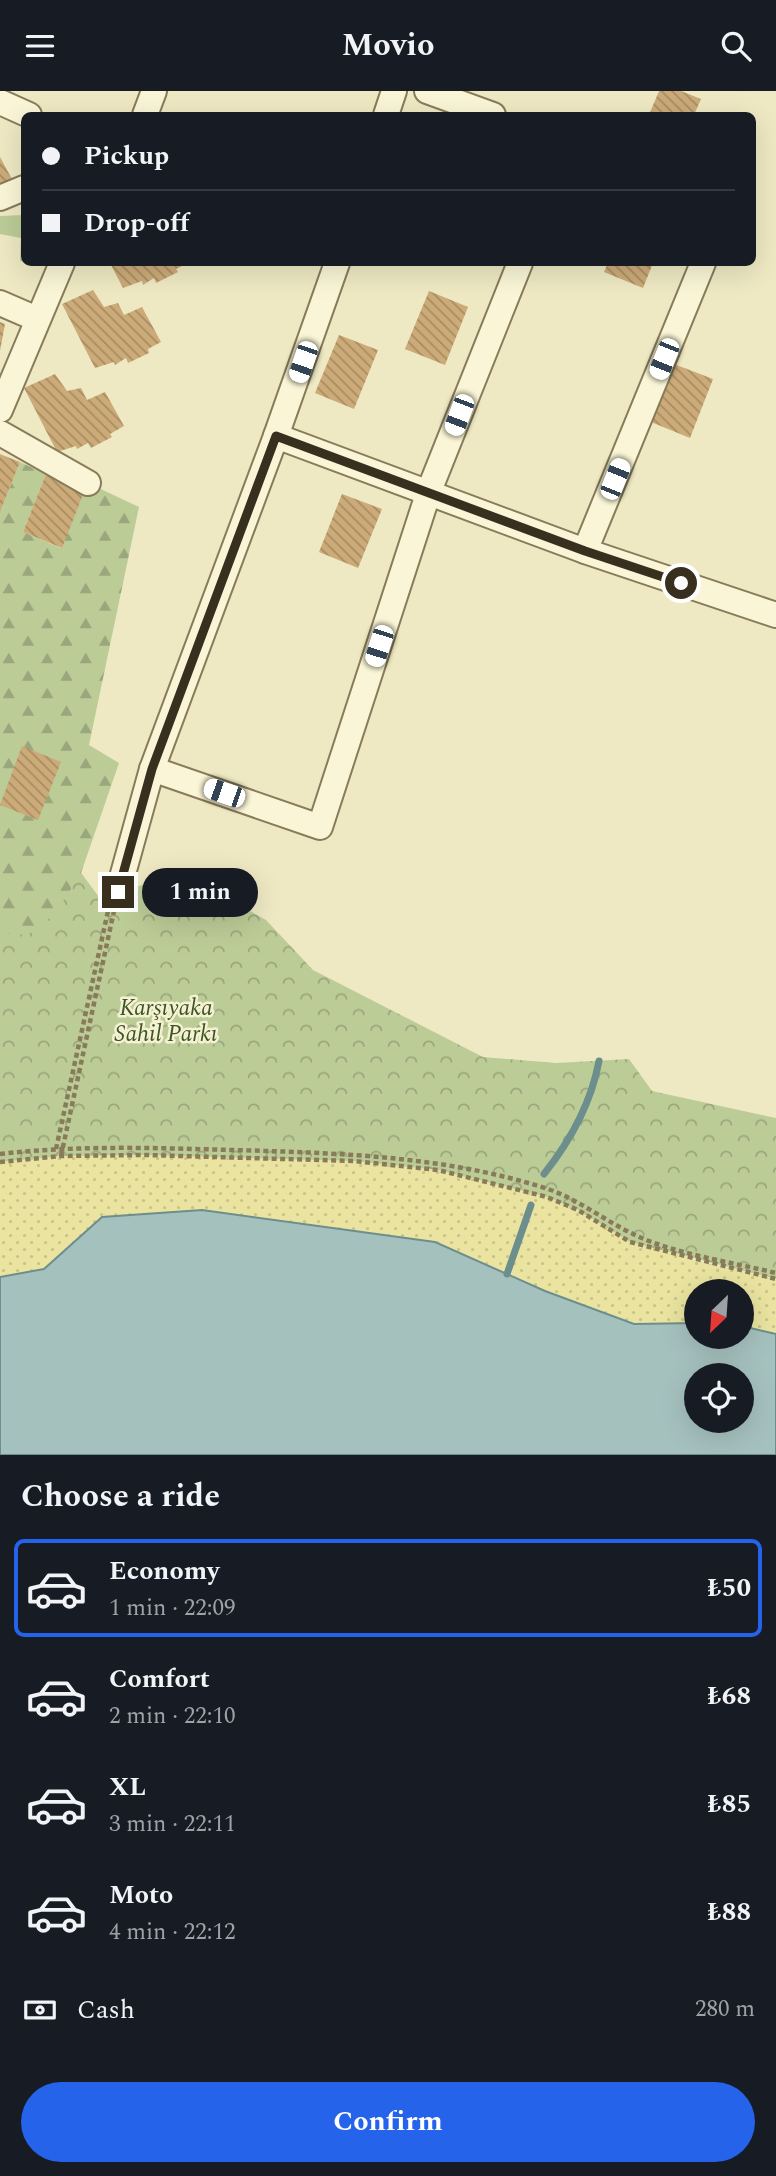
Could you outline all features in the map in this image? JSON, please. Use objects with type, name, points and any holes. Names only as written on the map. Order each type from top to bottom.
[{"type":"street","points":[[146,112],[154,91]]},
{"type":"street","points":[[387,112],[394,91]]},
{"type":"street","points":[[427,91],[485,112]]},
{"type":"street","points":[[0,102],[22,112]]},
{"type":"street","points":[[0,198],[21,189]]},
{"type":"street","points":[[0,410],[61,266]]},
{"type":"street","points":[[118,892],[152,769],[336,266]]},
{"type":"street","points":[[152,769],[320,827],[429,491],[519,266]]},
{"type":"street","points":[[585,551],[702,266]]},
{"type":"street","points":[[0,303],[37,319]]},
{"type":"street","points":[[0,433],[88,483]]},
{"type":"street","points":[[276,436],[585,551],[776,615]]},
{"type":"path","points":[[61,1156],[59,1149],[118,892]]},
{"type":"path","points":[[0,1154],[59,1149],[352,1153],[440,1163],[549,1190],[582,1203],[634,1235],[698,1255],[776,1273]]},
{"type":"path","points":[[0,1163],[61,1156],[145,1155],[354,1161],[438,1170],[547,1197],[578,1210],[630,1242],[776,1279]]},
{"type":"green space","points":[[21,215],[21,238],[0,234],[0,216]]},
{"type":"green space","points":[[20,462],[46,474],[23,532],[61,548],[88,483],[139,507],[89,745],[119,763],[81,873],[101,900],[0,1162],[0,512]]},
{"type":"green space","name":"Karşıyaka Sahil Parkı","points":[[180,871],[266,920],[313,970],[483,1057],[556,1063],[629,1059],[652,1091],[776,1118],[776,1279],[630,1242],[578,1210],[547,1197],[438,1170],[354,1161],[145,1155],[61,1156],[0,1162],[0,933],[28,935],[55,914],[81,873],[101,900]]},
{"type":"sand","points":[[145,1155],[354,1161],[438,1170],[547,1197],[696,1261],[776,1279],[776,1334],[754,1329],[754,1279],[684,1279],[684,1323],[634,1324],[545,1291],[435,1242],[102,1217],[44,1269],[0,1277],[0,1162],[61,1156]]},
{"type":"water","points":[[202,1210],[435,1242],[545,1291],[634,1324],[684,1323],[684,1349],[754,1349],[754,1329],[776,1334],[776,1455],[0,1455],[0,1277],[44,1269],[102,1217]]},
{"type":"building","points":[[659,91],[681,91],[701,99],[695,112],[650,112]]},
{"type":"building","points":[[0,157],[13,181],[0,188]]},
{"type":"building","points":[[112,266],[182,266],[176,269],[178,272],[156,283],[154,278],[143,285],[142,281],[123,288]]},
{"type":"building","points":[[607,266],[652,266],[643,288],[604,272]]},
{"type":"building","points":[[93,290],[104,307],[118,303],[124,315],[142,307],[161,342],[148,349],[149,353],[128,363],[126,358],[115,365],[114,362],[95,368],[62,304]]},
{"type":"building","points":[[429,291],[468,307],[445,365],[405,349]]},
{"type":"building","points":[[0,322],[5,324],[0,351]]},
{"type":"building","points":[[339,335],[378,350],[354,409],[315,393]]},
{"type":"building","points":[[674,364],[713,379],[690,438],[651,422]]},
{"type":"building","points":[[55,374],[67,391],[81,388],[87,400],[105,392],[124,426],[110,434],[112,437],[91,448],[88,443],[77,449],[76,446],[57,452],[24,388]]},
{"type":"building","points":[[0,454],[20,462],[0,512]]},
{"type":"building","points":[[46,474],[85,490],[62,548],[23,532]]},
{"type":"building","points":[[342,494],[382,509],[358,568],[319,552]]},
{"type":"building","points":[[22,746],[61,762],[38,820],[0,805]]},
{"type":"waterway","points":[[544,1174],[579,1121],[591,1092],[599,1061]]},
{"type":"waterway","points":[[507,1274],[531,1205]]},
{"type":"route","points":[[118,892],[152,769],[276,436],[585,551],[681,583]]}]
